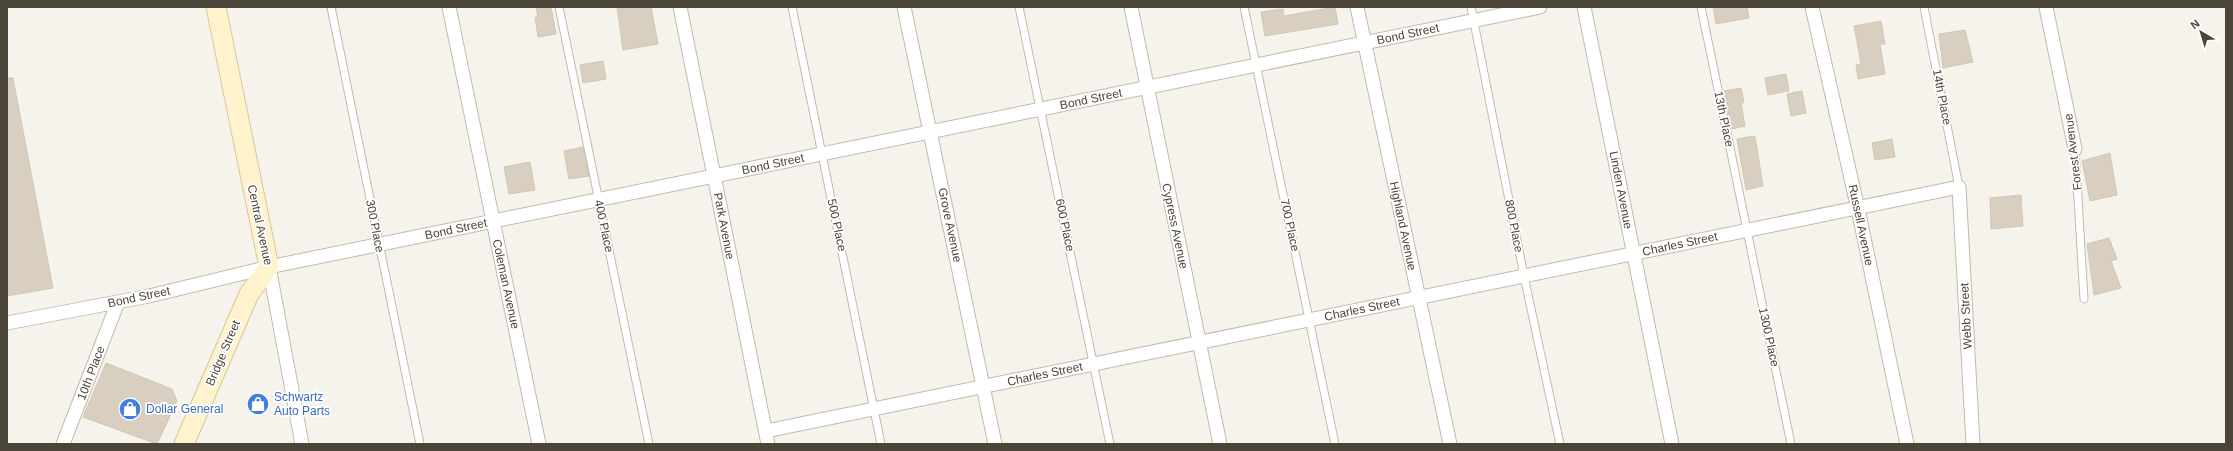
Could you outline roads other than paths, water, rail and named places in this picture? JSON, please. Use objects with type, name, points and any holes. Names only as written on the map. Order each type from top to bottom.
[{"type":"main road","name":"Central Avenue","points":[[216,7],[269,267]]},
{"type":"main road","name":"Bridge Street","points":[[184,444],[249,294],[269,267]]},
{"type":"street","name":"Coleman Avenue","points":[[449,7],[539,444]]},
{"type":"street","name":"Park Avenue","points":[[680,7],[768,444]]},
{"type":"street","name":"Grove Avenue","points":[[904,7],[995,444]]},
{"type":"street","name":"Cypress Avenue","points":[[1131,7],[1146,88],[1220,444]]},
{"type":"street","name":"Highland Avenue","points":[[1357,7],[1450,444]]},
{"type":"street","name":"Bond Street","points":[[7,323],[118,302],[269,267],[1540,7]]},
{"type":"street","name":"Linden Avenue","points":[[1584,7],[1672,444]]},
{"type":"street","name":"Russell Avenue","points":[[1812,7],[1858,209],[1907,444]]},
{"type":"street","name":"Forest Avenue","points":[[2046,7],[2075,149]]},
{"type":"street","name":"Charles Street","points":[[766,431],[1959,188]]},
{"type":"street","name":"Webb Street","points":[[1959,188],[1974,444]]},
{"type":"street","name":"Central Avenue","points":[[269,267],[302,444]]},
{"type":"street","name":"10th Place","points":[[63,444],[118,302]]},
{"type":"lane","name":"300 Place","points":[[331,7],[420,444]]},
{"type":"lane","name":"400 Place","points":[[559,7],[648,444]]},
{"type":"lane","name":"500 Place","points":[[792,7],[882,444]]},
{"type":"lane","name":"600 Place","points":[[1019,7],[1110,444]]},
{"type":"lane","name":"700 Place","points":[[1244,7],[1336,444]]},
{"type":"lane","name":"800 Place","points":[[1471,7],[1524,276],[1560,444]]},
{"type":"lane","name":"13th Place","points":[[1701,7],[1747,231]]},
{"type":"lane","name":"14th Place","points":[[1924,7],[1959,188]]},
{"type":"lane","name":"Forest Avenue","points":[[2075,149],[2084,299]]},
{"type":"lane","name":"1300 Place","points":[[1747,231],[1791,444]]},
{"type":"place","name":"Schwartz Auto Parts","points":[[258,404]]},
{"type":"place","name":"Dollar General","points":[[130,409]]}]
